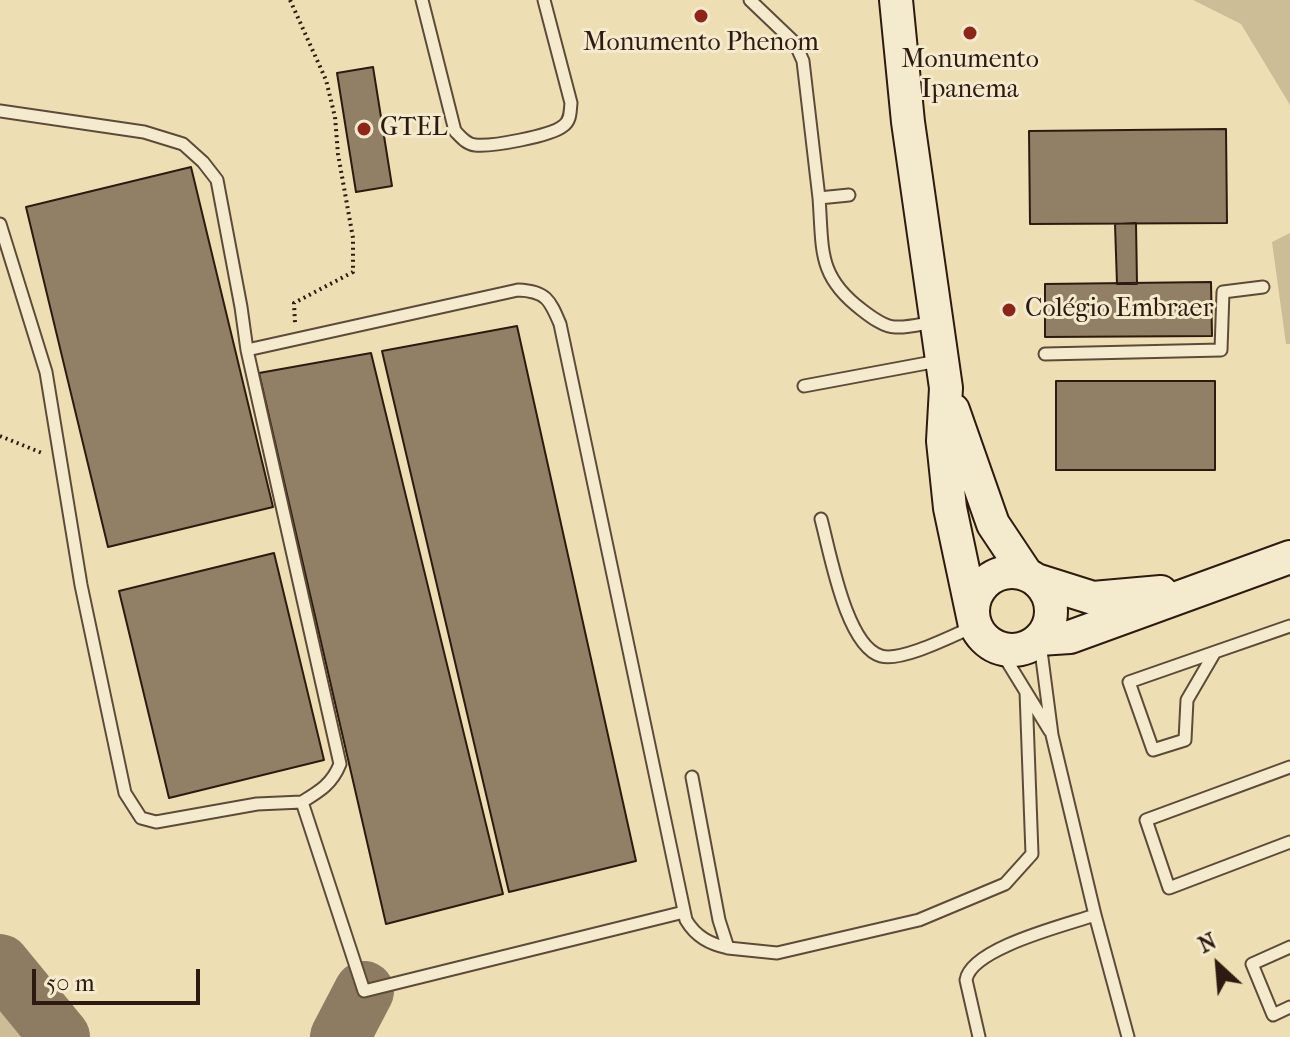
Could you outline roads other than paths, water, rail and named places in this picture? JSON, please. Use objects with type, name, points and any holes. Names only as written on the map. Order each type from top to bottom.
[{"type":"main road","points":[[896,0],[908,122],[944,374],[993,524],[1032,578],[1044,588],[1051,609],[1046,630],[1039,639],[1021,649],[999,648],[981,636],[975,626],[950,508],[943,441],[944,374]]},
{"type":"main road","points":[[1039,639],[1070,637],[1290,557]]},
{"type":"main road","points":[[975,626],[973,603],[984,583],[1005,572],[1093,598],[1200,589]]},
{"type":"lane","points":[[422,0],[455,131],[474,146],[515,142],[563,127],[570,119],[571,103],[544,0]]},
{"type":"lane","points":[[750,0],[795,43],[803,61],[823,253],[828,274],[835,286],[874,319],[893,328],[936,322]]},
{"type":"lane","points":[[0,111],[144,132],[183,144],[217,180],[247,350],[340,764],[327,787],[302,802],[257,804],[156,822],[141,818],[131,806],[125,793],[110,728],[81,585],[46,372],[0,224]]},
{"type":"lane","points":[[819,198],[849,195]]},
{"type":"lane","points":[[1045,354],[1221,350],[1223,292],[1263,287]]},
{"type":"lane","points":[[247,350],[518,290],[534,291],[550,301],[560,324],[684,912],[692,930],[711,944],[777,953],[919,920],[1005,884],[1032,854],[1026,692]]},
{"type":"lane","points":[[804,386],[944,374]]},
{"type":"lane","points":[[821,519],[852,627],[866,648],[883,657],[905,655],[975,626]]},
{"type":"lane","points":[[1215,652],[1187,700],[1185,740],[1153,750],[1129,682],[1215,652],[1290,626]]},
{"type":"lane","points":[[1039,639],[1052,735],[1128,1037]]},
{"type":"lane","points":[[999,648],[1052,735]]},
{"type":"lane","points":[[1290,767],[1146,820],[1169,888],[1290,842]]},
{"type":"lane","points":[[692,777],[719,920],[728,948]]},
{"type":"lane","points":[[302,802],[364,991],[684,912]]},
{"type":"lane","points":[[979,1037],[966,980],[975,963],[1001,948],[1095,915]]},
{"type":"lane","points":[[1290,947],[1252,964],[1273,1015],[1290,1007]]},
{"type":"place","name":"Monumento Phenom","points":[[701,16]]},
{"type":"place","name":"Monumento Ipanema","points":[[970,33]]},
{"type":"place","name":"GTEL","points":[[364,129]]},
{"type":"place","name":"Colégio Embraer","points":[[1009,310]]}]
